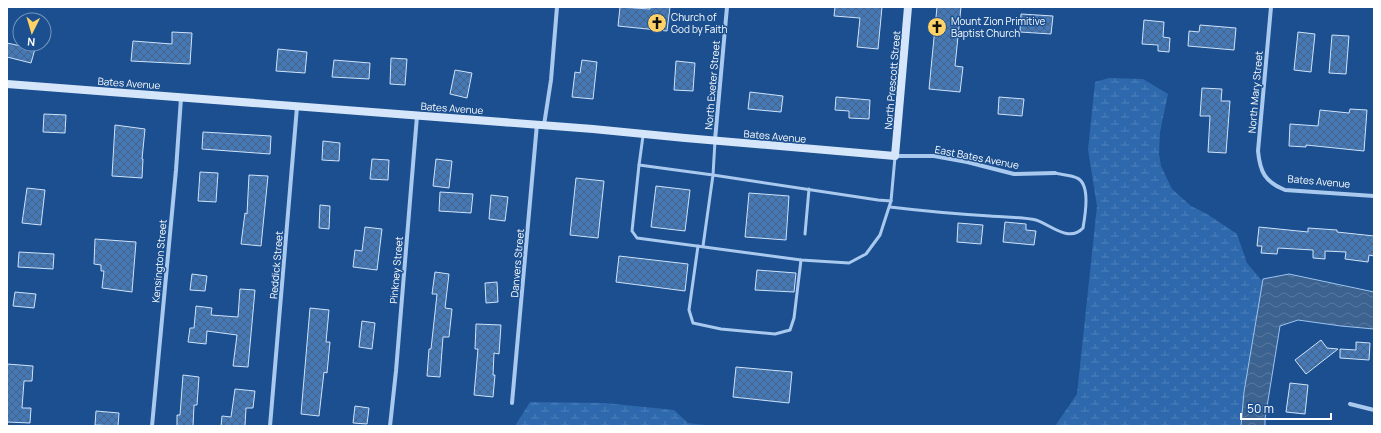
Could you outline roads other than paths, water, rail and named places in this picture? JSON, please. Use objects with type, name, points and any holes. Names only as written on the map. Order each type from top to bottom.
[{"type":"street","name":"Danvers Street","points":[[512,403],[540,125],[550,80],[557,7]]},
{"type":"street","name":"North Exeter Street","points":[[715,141],[727,7]]},
{"type":"street","name":"North Prescott Street","points":[[895,156],[908,7]]},
{"type":"street","name":"North Mary Street","points":[[1266,178],[1259,162],[1258,151],[1271,7]]},
{"type":"street","name":"Bates Avenue","points":[[7,84],[418,115],[895,156]]},
{"type":"street","name":"Kensington Street","points":[[152,426],[176,170],[181,97]]},
{"type":"street","name":"Reddick Street","points":[[270,426],[297,106]]},
{"type":"street","name":"Pinkney Street","points":[[390,426],[418,115]]},
{"type":"street","name":"East Bates Avenue","points":[[895,156],[934,156],[967,162],[1014,174],[1056,173]]},
{"type":"street","name":"Bates Avenue","points":[[1266,178],[1275,186],[1285,190],[1374,196]]},
{"type":"street","points":[[1350,404],[1374,410]]},
{"type":"lane","points":[[643,134],[632,231],[637,238],[801,260],[849,263],[866,254],[880,235],[890,207],[895,156]]},
{"type":"lane","points":[[703,246],[713,175],[715,141]]},
{"type":"lane","points":[[639,165],[891,201]]},
{"type":"lane","points":[[890,207],[928,212],[1035,220],[1057,231],[1074,233],[1080,232],[1083,228],[1086,190],[1082,181],[1077,178],[1056,173]]},
{"type":"lane","points":[[805,234],[809,189]]},
{"type":"lane","points":[[698,246],[689,310],[693,323],[721,329],[775,334],[790,330],[794,318],[801,260]]},
{"type":"water","points":[[1289,274],[1374,292],[1374,329],[1298,320],[1280,326],[1265,426],[1241,426],[1244,392],[1263,279]]},
{"type":"place","name":"Church of God by Faith","points":[[657,23]]},
{"type":"place","name":"Mount Zion Primitive Baptist Church","points":[[937,27]]}]
